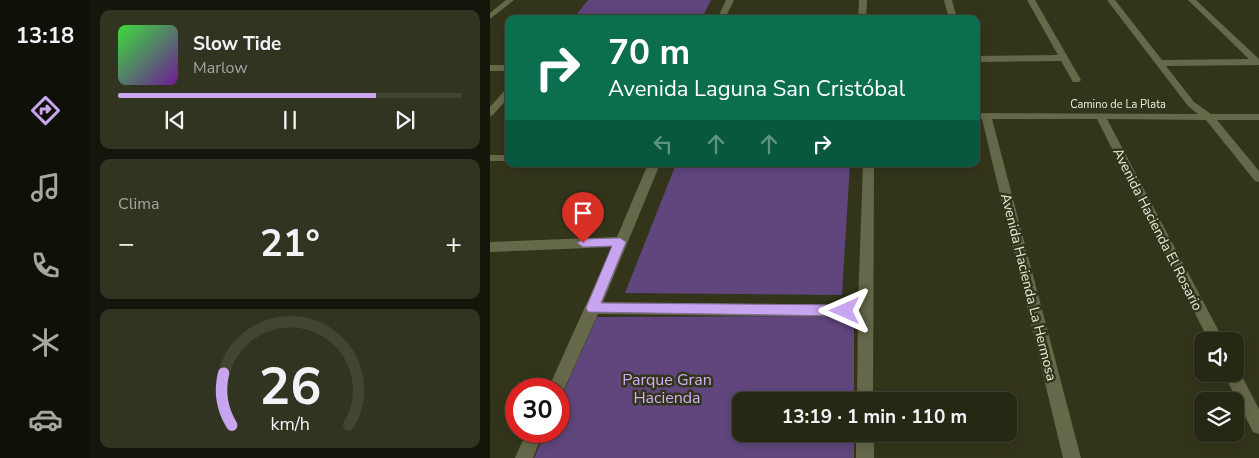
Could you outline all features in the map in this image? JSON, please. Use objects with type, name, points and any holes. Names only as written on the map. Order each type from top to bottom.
[{"type":"street","points":[[490,17],[510,0]]},
{"type":"street","points":[[723,15],[730,0]]},
{"type":"street","points":[[862,15],[863,0]]},
{"type":"street","points":[[948,0],[951,15]]},
{"type":"street","points":[[1030,0],[1076,80]]},
{"type":"street","points":[[1111,0],[1191,104],[1209,117],[1259,178]]},
{"type":"street","points":[[1192,0],[1258,62]]},
{"type":"street","points":[[980,59],[1064,58]]},
{"type":"street","points":[[1160,63],[1258,62]]},
{"type":"street","points":[[490,68],[505,68]]},
{"type":"street","points":[[490,113],[505,96]]},
{"type":"street","name":"Camino de La Plata","points":[[981,116],[1259,117]]},
{"type":"street","name":"Avenida Hacienda La Hermosa","points":[[981,116],[1072,458]]},
{"type":"street","name":"Avenida Hacienda El Rosario","points":[[1100,116],[1211,332]]},
{"type":"street","points":[[490,158],[505,158]]},
{"type":"street","points":[[561,378],[653,167]]},
{"type":"street","points":[[865,392],[869,167]]},
{"type":"street","points":[[490,247],[620,242]]},
{"type":"street","points":[[593,308],[865,311]]},
{"type":"street","points":[[1236,382],[1259,426]]},
{"type":"street","points":[[865,442],[865,458]]},
{"type":"street","points":[[524,458],[531,443]]},
{"type":"green space","points":[[588,0],[711,0],[704,15],[576,15]]},
{"type":"green space","points":[[675,167],[850,167],[842,295],[625,293]]},
{"type":"green space","name":"Parque Gran Hacienda","points":[[854,316],[854,392],[732,392],[732,442],[854,442],[854,458],[534,458],[541,443],[570,443],[570,378],[597,317]]},
{"type":"route","points":[[583,243],[620,242],[593,308],[845,311]]}]
